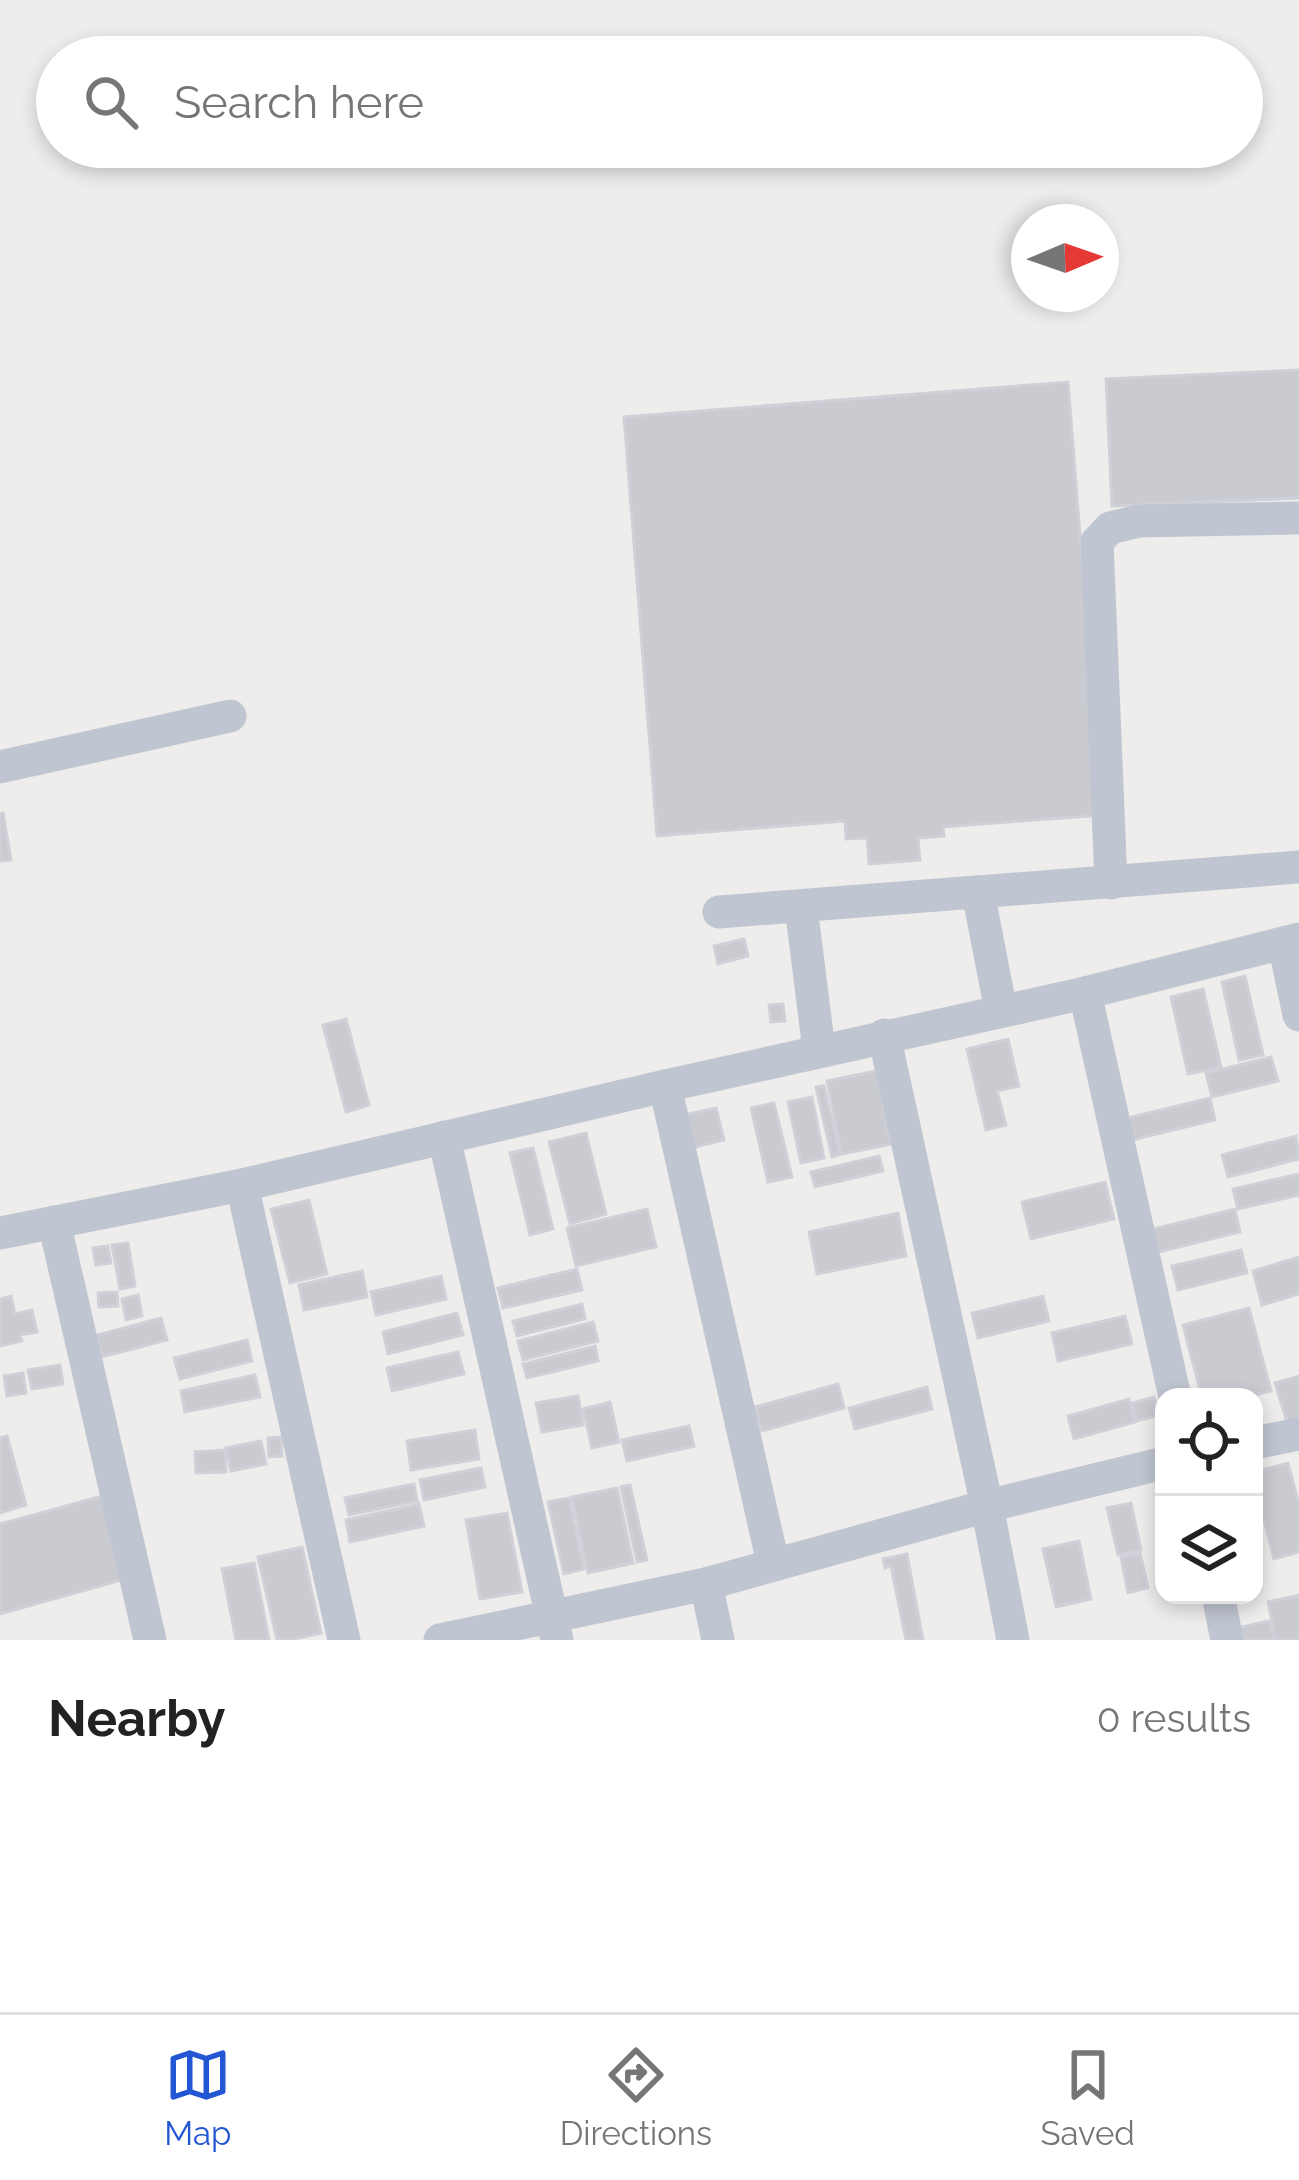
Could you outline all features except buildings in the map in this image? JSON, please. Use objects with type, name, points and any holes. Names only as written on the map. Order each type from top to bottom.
[{"type":"street","points":[[1111,883],[1097,542],[1110,528],[1139,521],[1299,518]]},
{"type":"street","points":[[0,767],[230,716]]},
{"type":"street","points":[[718,912],[1299,867]]},
{"type":"street","points":[[979,892],[1001,1011]]},
{"type":"street","points":[[801,907],[819,1050]]},
{"type":"street","points":[[0,1233],[242,1185],[884,1035],[1085,993],[1291,941],[1299,1015]]},
{"type":"street","points":[[1085,993],[1172,1388]]},
{"type":"street","points":[[884,1035],[1013,1640]]},
{"type":"street","points":[[665,1086],[773,1563]]},
{"type":"street","points":[[444,1137],[555,1628]]},
{"type":"street","points":[[242,1185],[344,1640]]},
{"type":"street","points":[[54,1222],[149,1640]]},
{"type":"street","points":[[1263,1441],[1299,1434]]},
{"type":"street","points":[[440,1640],[555,1628],[773,1563],[1155,1465]]},
{"type":"street","points":[[706,1584],[718,1640]]},
{"type":"street","points":[[1220,1604],[1227,1640]]}]
